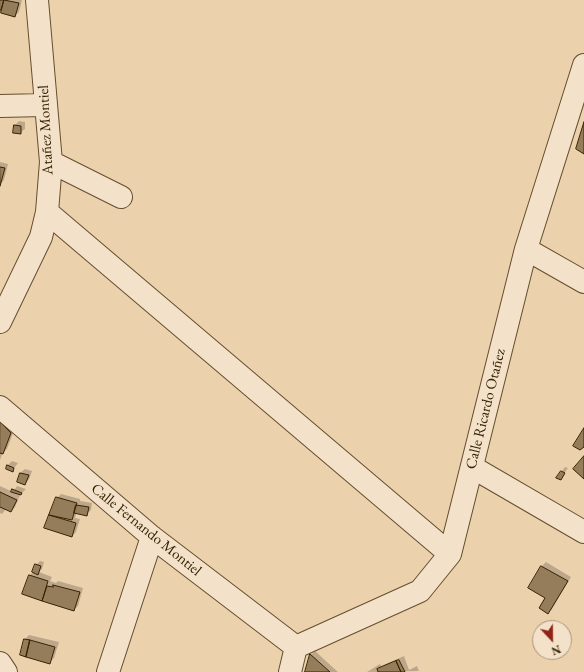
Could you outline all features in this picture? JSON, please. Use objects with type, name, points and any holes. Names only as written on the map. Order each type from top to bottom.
[{"type":"street","name":"Atañez Montiel","points":[[0,322],[5,298],[41,237],[47,212],[51,162],[37,0]]},
{"type":"street","name":"Calle Ricardo Otañez","points":[[296,647],[420,591],[450,554],[526,250],[584,65]]},
{"type":"street","points":[[0,106],[45,105]]},
{"type":"street","points":[[51,162],[121,198]]},
{"type":"street","points":[[47,212],[450,554]]},
{"type":"street","points":[[526,250],[584,282]]},
{"type":"street","name":"Calle Fernando Montiel","points":[[0,407],[152,537],[296,647]]},
{"type":"street","points":[[472,468],[584,532]]},
{"type":"street","points":[[108,672],[152,537]]},
{"type":"street","points":[[290,672],[296,647]]},
{"type":"street","points":[[0,663],[6,672]]},
{"type":"building","points":[[0,0],[4,0],[1,10],[0,10]]},
{"type":"building","points":[[4,0],[19,3],[15,17],[1,13]]},
{"type":"building","points":[[584,122],[584,154],[576,149]]},
{"type":"building","points":[[14,125],[21,126],[21,134],[13,133]]},
{"type":"building","points":[[0,167],[5,168],[0,186]]},
{"type":"building","points":[[0,422],[11,433],[3,454],[0,453]]},
{"type":"building","points":[[584,428],[584,447],[580,450],[573,446]]},
{"type":"building","points":[[584,456],[584,479],[573,469]]},
{"type":"building","points":[[7,465],[14,468],[13,472],[6,469]]},
{"type":"building","points":[[561,471],[565,473],[561,480],[556,478]]},
{"type":"building","points":[[20,473],[29,475],[25,485],[17,482]]},
{"type":"building","points":[[12,489],[22,493],[21,495],[11,492]]},
{"type":"building","points":[[0,492],[17,500],[11,512],[0,507]]},
{"type":"building","points":[[56,497],[77,503],[72,520],[49,515]]},
{"type":"building","points":[[76,505],[89,507],[87,516],[74,513]]},
{"type":"building","points":[[49,515],[76,523],[72,537],[44,528]]},
{"type":"building","points":[[35,564],[41,566],[38,575],[32,572]]},
{"type":"building","points":[[541,566],[568,581],[548,614],[539,608],[545,598],[528,588]]},
{"type":"building","points":[[29,575],[48,581],[42,601],[22,594]]},
{"type":"building","points":[[53,585],[80,592],[74,611],[42,601],[47,586],[53,587]]},
{"type":"building","points":[[24,639],[30,640],[26,657],[20,655]]},
{"type":"building","points":[[30,640],[55,647],[50,664],[26,657]]},
{"type":"building","points":[[310,654],[330,672],[305,672]]},
{"type":"building","points":[[399,660],[405,672],[401,672],[396,661]]},
{"type":"building","points":[[396,661],[401,672],[378,672],[377,669]]}]
